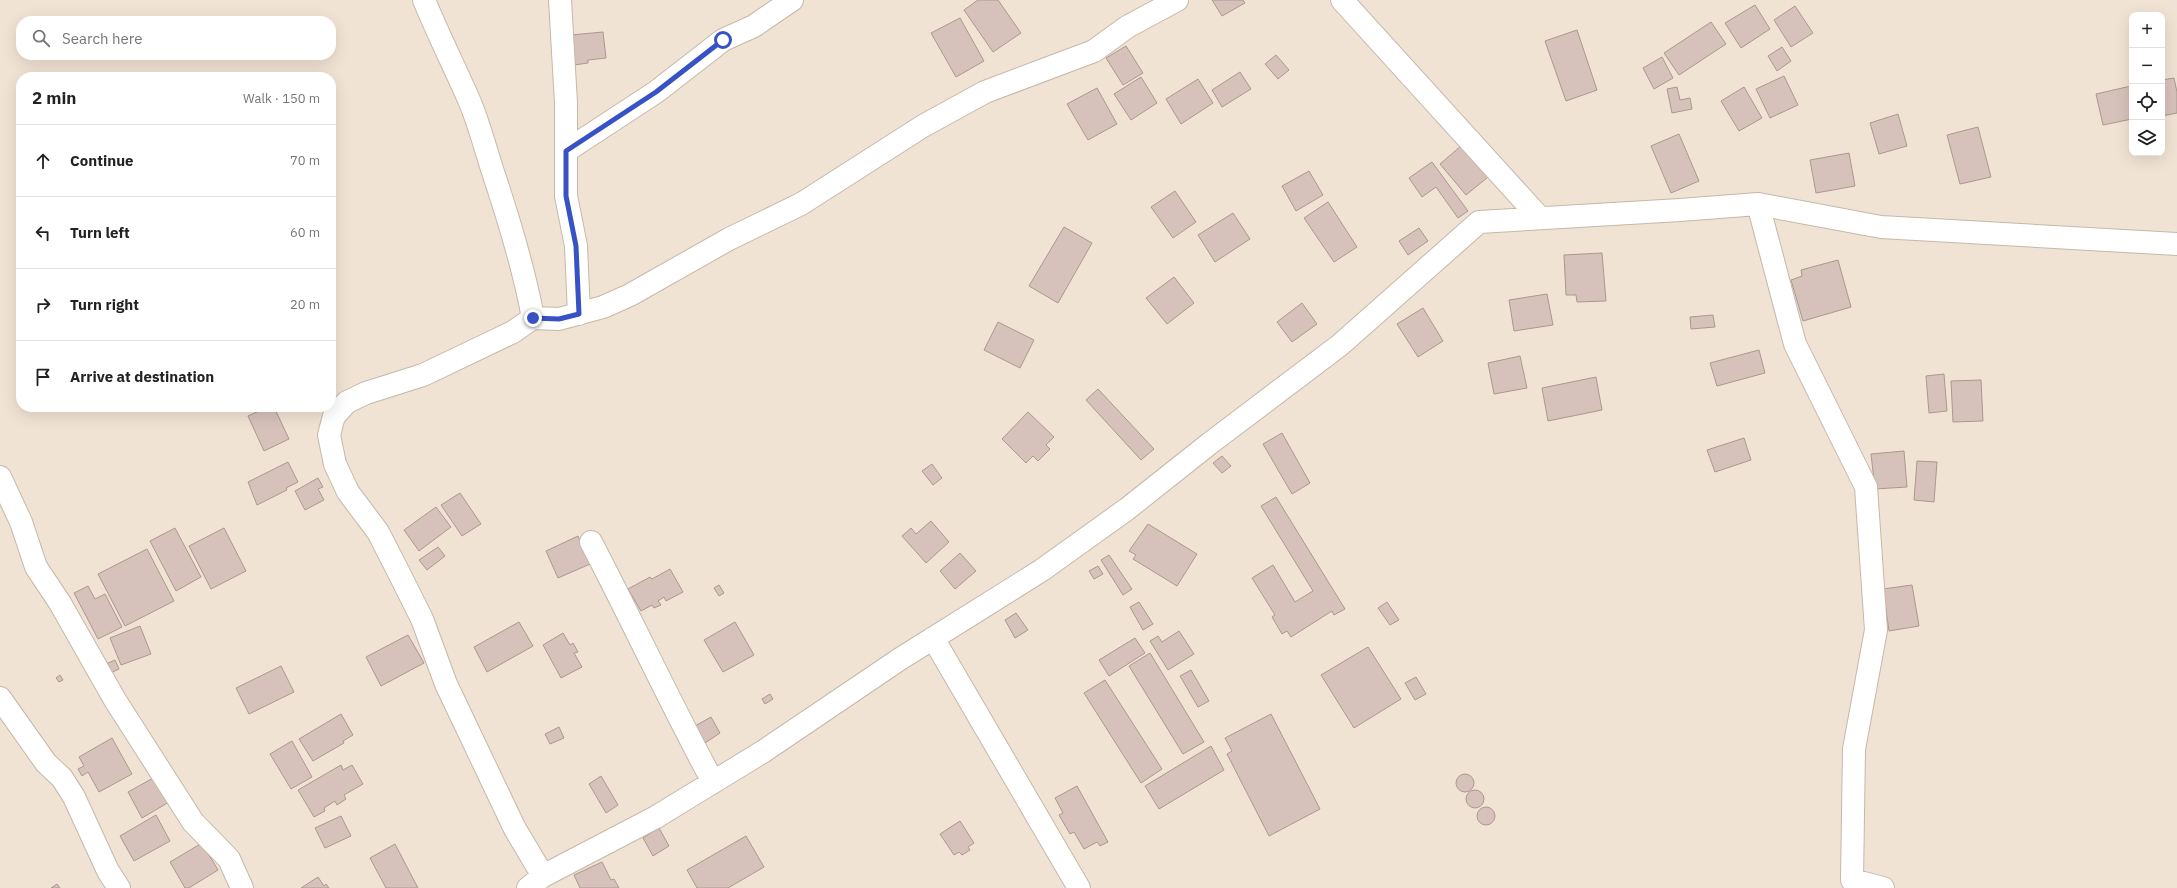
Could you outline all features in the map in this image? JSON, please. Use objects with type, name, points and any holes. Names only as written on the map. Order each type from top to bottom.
[{"type":"street","points":[[424,0],[436,32],[469,100],[482,136],[528,287],[533,318]]},
{"type":"street","points":[[560,0],[566,95],[566,196],[576,246],[579,314]]},
{"type":"street","points":[[566,151],[656,92],[723,40],[754,26],[792,0]]},
{"type":"street","points":[[1177,0],[1127,26],[1094,51],[985,92],[923,126],[801,204],[729,239],[630,295],[603,307],[559,319],[533,318],[514,332],[423,375],[366,393],[347,402],[334,416],[329,435],[335,464],[348,492],[378,532],[422,619],[446,684],[515,828],[535,882],[656,817],[764,751],[933,638],[1042,570],[1128,509],[1209,444],[1340,345],[1479,222],[1758,204],[1881,227],[2177,244]]},
{"type":"street","points":[[1342,0],[1540,218]]},
{"type":"street","points":[[1758,204],[1795,344],[1866,487],[1876,630],[1854,749],[1847,884],[1883,888]]},
{"type":"street","points":[[0,477],[21,522],[36,567],[60,603],[115,700],[193,822],[229,859],[242,888]]},
{"type":"street","points":[[591,542],[650,657],[683,726],[713,782]]},
{"type":"street","points":[[933,638],[1079,888]]},
{"type":"street","points":[[0,698],[46,763],[62,778],[74,797],[108,871],[119,888]]},
{"type":"building","points":[[978,0],[998,0],[1021,33],[993,52],[964,10]]},
{"type":"building","points":[[1212,0],[1243,0],[1245,3],[1222,16]]},
{"type":"building","points":[[1755,5],[1770,29],[1741,48],[1725,23]]},
{"type":"building","points":[[1795,6],[1813,33],[1791,47],[1774,20]]},
{"type":"building","points":[[960,18],[984,61],[956,77],[931,33]]},
{"type":"building","points":[[1711,22],[1726,44],[1679,75],[1664,53]]},
{"type":"building","points":[[1577,30],[1597,90],[1566,101],[1545,41]]},
{"type":"building","points":[[603,32],[606,58],[588,60],[588,63],[574,65],[571,35]]},
{"type":"building","points":[[1126,46],[1143,73],[1123,85],[1106,58]]},
{"type":"building","points":[[1782,47],[1791,61],[1777,71],[1768,56]]},
{"type":"building","points":[[1276,55],[1289,70],[1278,79],[1265,64]]},
{"type":"building","points":[[1662,57],[1673,78],[1654,89],[1643,68]]},
{"type":"building","points":[[1240,72],[1251,89],[1222,107],[1212,90]]},
{"type":"building","points":[[1784,76],[1798,105],[1770,118],[1756,89]]},
{"type":"building","points":[[1141,77],[1157,103],[1131,120],[1114,94]]},
{"type":"building","points":[[2174,78],[2177,92],[2177,113],[2165,115],[2165,84],[2165,80]]},
{"type":"building","points":[[1198,79],[1213,103],[1181,124],[1166,99]]},
{"type":"building","points":[[2129,86],[2129,120],[2103,125],[2096,94]]},
{"type":"building","points":[[1677,87],[1680,100],[1690,98],[1692,109],[1672,113],[1667,89]]},
{"type":"building","points":[[1744,87],[1762,118],[1739,131],[1721,101]]},
{"type":"building","points":[[1097,88],[1117,124],[1088,140],[1067,104]]},
{"type":"building","points":[[1898,114],[1907,146],[1879,154],[1870,123]]},
{"type":"building","points":[[1978,127],[1991,177],[1960,184],[1947,135]]},
{"type":"building","points":[[1679,134],[1699,181],[1671,193],[1651,146]]},
{"type":"building","points":[[1462,145],[1488,177],[1466,195],[1440,164]]},
{"type":"building","points":[[1849,153],[1855,186],[1816,193],[1810,160]]},
{"type":"building","points":[[1432,162],[1468,211],[1458,218],[1436,187],[1422,197],[1409,178]]},
{"type":"building","points":[[1309,171],[1323,195],[1296,211],[1282,186]]},
{"type":"building","points":[[1175,191],[1196,222],[1173,238],[1151,207]]},
{"type":"building","points":[[1328,202],[1357,247],[1334,262],[1304,218]]},
{"type":"building","points":[[1233,213],[1250,239],[1215,262],[1198,235]]},
{"type":"building","points":[[1064,227],[1092,243],[1058,303],[1029,286]]},
{"type":"building","points":[[1419,228],[1428,241],[1408,255],[1399,241]]},
{"type":"building","points":[[1602,253],[1606,301],[1577,302],[1576,295],[1566,295],[1564,255]]},
{"type":"building","points":[[1838,260],[1851,307],[1803,321],[1791,280],[1802,276],[1801,270]]},
{"type":"building","points":[[1174,277],[1194,303],[1167,324],[1146,298]]},
{"type":"building","points":[[1547,294],[1553,325],[1514,331],[1509,300]]},
{"type":"building","points":[[1302,303],[1317,324],[1292,342],[1277,322]]},
{"type":"building","points":[[1423,308],[1443,341],[1418,357],[1397,324]]},
{"type":"building","points":[[1713,315],[1715,327],[1691,329],[1690,317]]},
{"type":"building","points":[[998,322],[1034,340],[1020,368],[984,350]]},
{"type":"building","points":[[1759,350],[1765,373],[1717,386],[1710,363]]},
{"type":"building","points":[[1520,356],[1527,388],[1494,394],[1488,363]]},
{"type":"building","points":[[1944,374],[1947,411],[1929,413],[1926,376]]},
{"type":"building","points":[[1596,377],[1602,410],[1548,421],[1542,388]]},
{"type":"building","points":[[1981,380],[1983,421],[1953,422],[1951,381]]},
{"type":"building","points":[[1098,389],[1154,449],[1141,460],[1086,400]]},
{"type":"building","points":[[257,412],[276,412],[289,439],[264,451],[248,416]]},
{"type":"building","points":[[1028,412],[1054,437],[1046,445],[1050,449],[1038,461],[1033,456],[1026,463],[1002,439]]},
{"type":"building","points":[[1282,433],[1310,483],[1292,494],[1263,444]]},
{"type":"building","points":[[1744,438],[1751,460],[1715,472],[1707,450]]},
{"type":"building","points":[[1904,451],[1907,487],[1875,489],[1871,454]]},
{"type":"building","points":[[1222,456],[1231,466],[1222,473],[1213,463]]},
{"type":"building","points":[[1917,461],[1937,462],[1934,502],[1914,500]]},
{"type":"building","points":[[288,462],[298,482],[286,488],[287,490],[257,505],[248,482]]},
{"type":"building","points":[[932,464],[942,478],[933,485],[922,471]]},
{"type":"building","points":[[318,478],[323,487],[318,489],[324,500],[305,510],[295,491]]},
{"type":"building","points":[[460,493],[481,524],[462,536],[441,505]]},
{"type":"building","points":[[1276,497],[1345,609],[1334,615],[1332,611],[1291,637],[1287,631],[1282,634],[1272,617],[1275,615],[1252,578],[1273,565],[1295,602],[1313,591],[1261,506]]},
{"type":"building","points":[[436,507],[451,527],[419,551],[404,530]]},
{"type":"building","points":[[931,521],[949,542],[926,563],[902,536],[911,528],[916,534]]},
{"type":"building","points":[[1148,524],[1197,554],[1177,586],[1133,559],[1136,555],[1129,551]]},
{"type":"building","points":[[175,528],[201,577],[176,591],[150,541]]},
{"type":"building","points":[[224,528],[246,571],[211,589],[189,546]]},
{"type":"building","points":[[578,536],[590,564],[558,578],[546,551]]},
{"type":"building","points":[[438,547],[445,556],[427,570],[419,560]]},
{"type":"building","points":[[147,549],[174,601],[125,626],[98,574]]},
{"type":"building","points":[[960,553],[976,571],[955,589],[940,571]]},
{"type":"building","points":[[1109,555],[1132,589],[1123,595],[1101,560]]},
{"type":"building","points":[[1098,566],[1103,574],[1094,579],[1089,571]]},
{"type":"building","points":[[670,569],[683,592],[666,601],[664,597],[658,601],[661,605],[654,608],[652,605],[641,611],[628,589],[650,577],[652,579]]},
{"type":"building","points":[[719,585],[724,593],[719,596],[714,588]]},
{"type":"building","points":[[1912,585],[1919,626],[1889,631],[1883,589]]},
{"type":"building","points":[[88,586],[95,599],[105,594],[122,627],[98,639],[74,593]]},
{"type":"building","points":[[1139,602],[1153,624],[1143,630],[1130,607]]},
{"type":"building","points":[[1387,602],[1399,620],[1390,625],[1378,608]]},
{"type":"building","points":[[1016,613],[1028,630],[1015,638],[1005,620]]},
{"type":"building","points":[[519,622],[533,646],[487,672],[474,647]]},
{"type":"building","points":[[735,622],[754,655],[723,672],[704,640]]},
{"type":"building","points":[[140,626],[151,654],[121,665],[110,638]]},
{"type":"building","points":[[1179,631],[1194,654],[1168,670],[1150,641],[1158,636],[1162,642]]},
{"type":"building","points":[[563,633],[570,645],[573,643],[578,652],[574,653],[582,667],[561,678],[543,645]]},
{"type":"building","points":[[408,635],[424,663],[381,686],[366,657]]},
{"type":"building","points":[[1135,638],[1145,653],[1109,676],[1099,660]]},
{"type":"building","points":[[1368,647],[1401,699],[1354,728],[1321,675]]},
{"type":"building","points":[[1150,653],[1204,742],[1183,754],[1129,666]]},
{"type":"building","points":[[115,660],[119,669],[110,673],[106,664]]},
{"type":"building","points":[[281,666],[294,692],[249,714],[236,688]]},
{"type":"building","points":[[1191,670],[1209,701],[1198,707],[1180,676]]},
{"type":"building","points":[[60,675],[63,680],[59,682],[56,678]]},
{"type":"building","points":[[1416,677],[1426,694],[1415,700],[1405,683]]},
{"type":"building","points":[[1105,680],[1162,769],[1141,783],[1084,693]]},
{"type":"building","points":[[770,694],[773,699],[765,704],[762,699]]},
{"type":"building","points":[[341,714],[353,735],[343,741],[344,743],[313,761],[299,739]]},
{"type":"building","points":[[1271,714],[1320,809],[1269,836],[1227,754],[1232,751],[1225,738]]},
{"type":"building","points":[[711,717],[720,733],[705,743],[695,726]]},
{"type":"building","points":[[559,727],[564,738],[550,744],[545,734]]},
{"type":"building","points":[[112,738],[132,774],[99,792],[88,772],[82,776],[78,769],[84,766],[79,757]]},
{"type":"building","points":[[292,741],[312,777],[291,789],[270,754]]},
{"type":"building","points":[[1211,746],[1224,770],[1159,809],[1145,786]]},
{"type":"building","points":[[341,765],[343,770],[352,765],[363,784],[344,795],[346,799],[337,805],[335,801],[324,808],[325,811],[314,817],[298,790]]},
{"type":"building","points":[[1465,774],[1471,777],[1474,783],[1471,789],[1465,792],[1459,789],[1456,783],[1459,777]]},
{"type":"building","points":[[601,776],[618,805],[606,813],[589,784]]},
{"type":"building","points":[[155,777],[169,802],[142,818],[128,792]]},
{"type":"building","points":[[1077,786],[1108,842],[1100,846],[1097,842],[1084,849],[1074,832],[1070,834],[1059,815],[1063,813],[1055,798]]},
{"type":"building","points":[[1475,790],[1481,793],[1484,799],[1481,805],[1475,808],[1469,805],[1466,799],[1469,793]]},
{"type":"building","points":[[1486,807],[1492,810],[1495,816],[1492,822],[1486,825],[1480,822],[1477,816],[1480,810]]},
{"type":"building","points":[[156,815],[170,841],[134,861],[120,836]]},
{"type":"building","points":[[341,816],[351,836],[325,848],[315,828]]},
{"type":"building","points":[[960,821],[974,843],[968,847],[970,850],[962,855],[959,852],[954,855],[940,834]]},
{"type":"building","points":[[659,828],[669,846],[653,856],[643,838]]},
{"type":"building","points":[[746,836],[764,867],[728,888],[697,888],[687,870]]},
{"type":"building","points":[[202,843],[218,870],[189,888],[185,888],[170,862]]},
{"type":"building","points":[[395,844],[418,888],[386,888],[370,858]]},
{"type":"building","points":[[602,862],[611,880],[614,879],[619,888],[580,888],[574,875]]},
{"type":"building","points":[[318,877],[324,886],[326,884],[329,888],[301,888]]},
{"type":"building","points":[[57,884],[60,888],[51,888]]},
{"type":"route","points":[[533,318],[559,319],[579,314],[576,246],[566,196],[566,151],[656,92],[723,40]]}]
